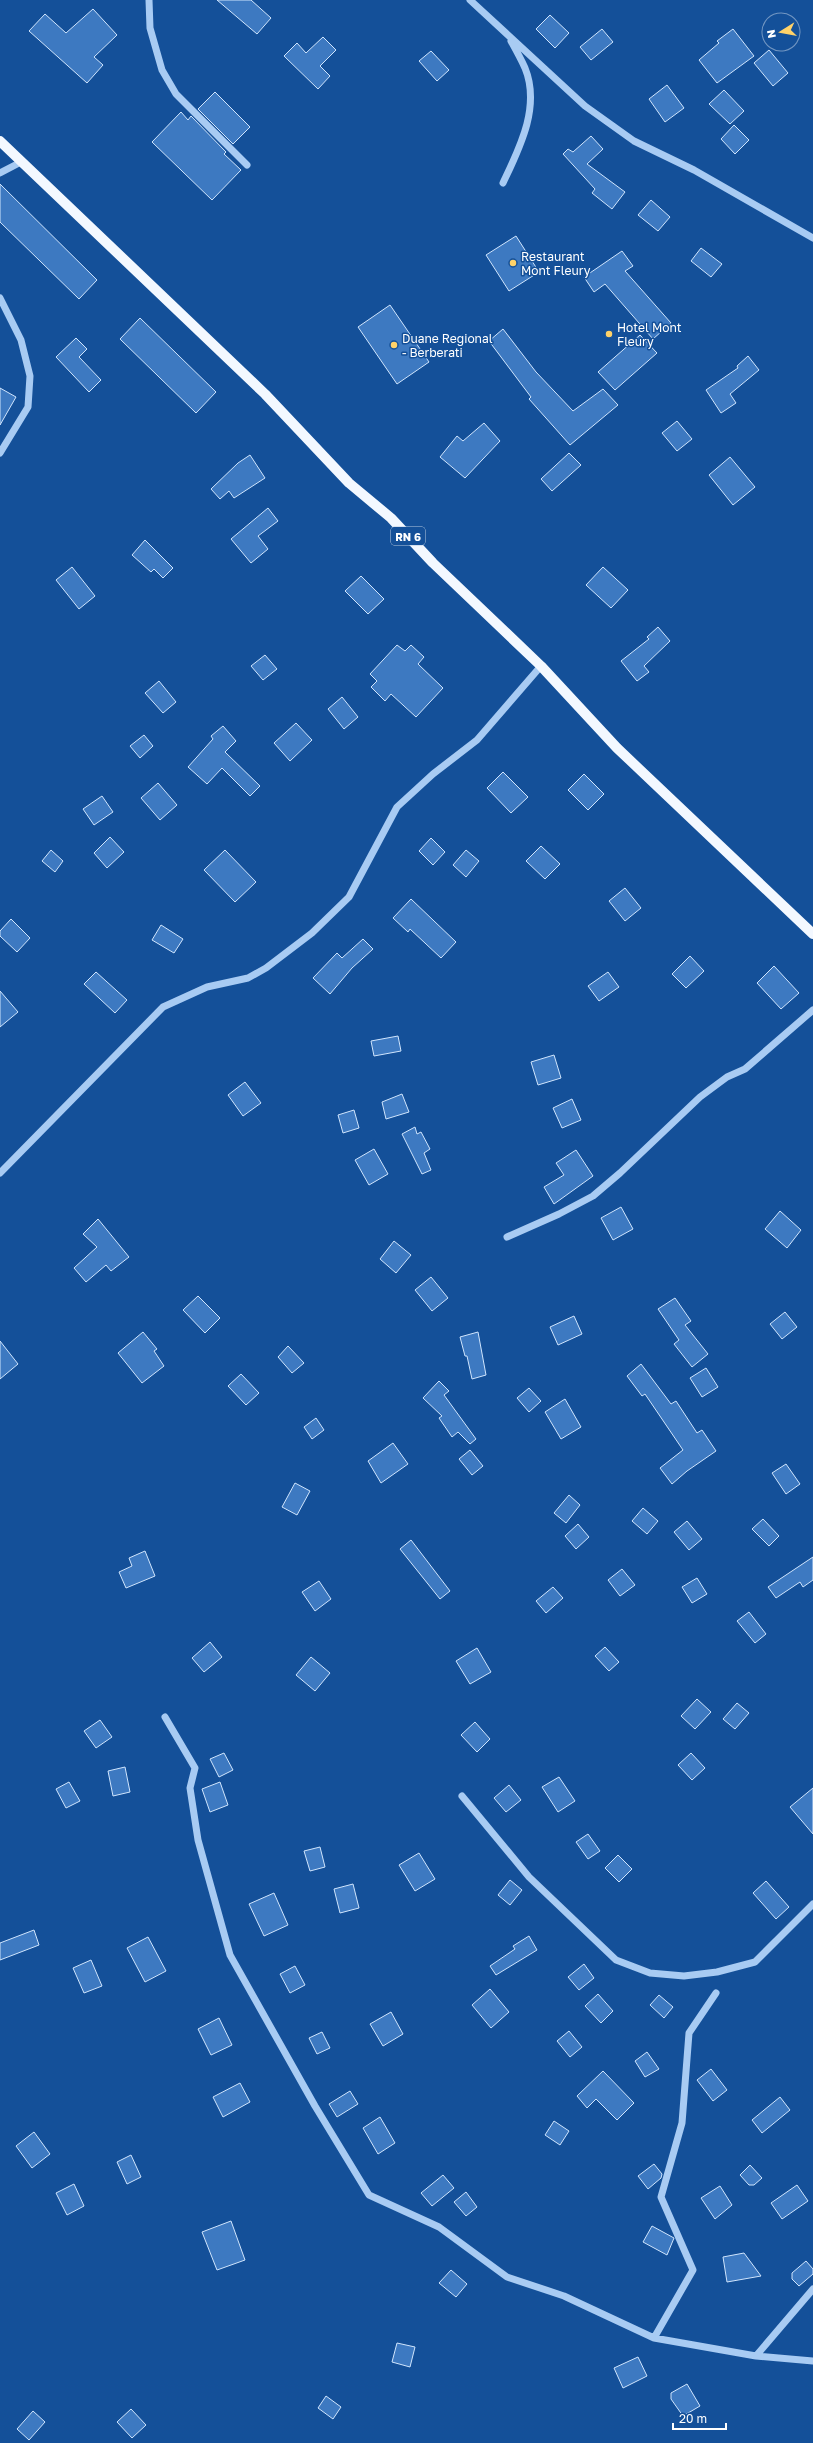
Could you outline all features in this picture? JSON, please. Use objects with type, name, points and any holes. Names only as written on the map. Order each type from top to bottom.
[{"type":"main road","name":"RN 6","points":[[1,145],[21,162],[265,394],[350,483],[391,518],[433,563],[541,666],[617,748],[813,934]]},
{"type":"street","points":[[149,0],[150,28],[162,70],[176,94],[247,165]]},
{"type":"street","points":[[470,0],[584,106],[634,141],[707,178],[813,238]]},
{"type":"street","points":[[503,183],[524,139],[531,98],[526,70],[508,35]]},
{"type":"street","points":[[0,173],[21,162]]},
{"type":"street","points":[[0,298],[21,340],[30,376],[28,407],[0,453]]},
{"type":"street","points":[[0,1173],[163,1007],[207,987],[248,978],[266,968],[312,932],[349,896],[397,807],[433,774],[477,740],[541,666]]},
{"type":"street","points":[[507,1237],[559,1214],[593,1196],[620,1173],[700,1097],[727,1077],[745,1069],[813,1010]]},
{"type":"street","points":[[165,1717],[195,1768],[190,1788],[198,1840],[230,1955],[315,2106],[369,2195],[439,2227],[507,2277],[564,2296],[654,2338],[756,2356],[813,2361]]},
{"type":"street","points":[[462,1796],[529,1877],[616,1960],[650,1973],[684,1976],[717,1972],[755,1962],[813,1904]]},
{"type":"street","points":[[654,2338],[694,2270],[661,2197],[682,2123],[689,2033],[716,1993]]},
{"type":"street","points":[[756,2356],[813,2289]]},
{"type":"building","points":[[217,0],[251,0],[271,18],[257,34]]},
{"type":"building","points":[[93,9],[117,35],[94,57],[103,65],[87,83],[29,31],[45,14],[66,33]]},
{"type":"building","points":[[550,15],[569,33],[555,48],[536,29]]},
{"type":"building","points":[[602,29],[613,42],[591,60],[580,47]]},
{"type":"building","points":[[733,29],[754,56],[717,83],[699,60],[719,43],[717,41]]},
{"type":"building","points":[[323,37],[336,50],[320,66],[330,76],[318,89],[284,56],[297,43],[306,53]]},
{"type":"building","points":[[431,51],[449,70],[437,81],[419,61]]},
{"type":"building","points":[[767,52],[771,52],[788,73],[773,86],[754,63]]},
{"type":"building","points":[[667,85],[684,108],[665,122],[649,99]]},
{"type":"building","points":[[724,90],[744,111],[730,124],[709,104]]},
{"type":"building","points":[[215,92],[250,127],[233,144],[198,109]]},
{"type":"building","points":[[181,112],[188,120],[191,116],[226,152],[224,154],[241,170],[212,200],[152,142]]},
{"type":"building","points":[[734,125],[749,140],[735,154],[721,139]]},
{"type":"building","points":[[591,136],[603,149],[587,164],[625,192],[612,209],[592,193],[595,189],[563,154],[568,149],[573,152]]},
{"type":"building","points":[[0,184],[97,280],[79,299],[0,222]]},
{"type":"building","points":[[651,200],[670,217],[658,231],[638,215]]},
{"type":"building","name":"Restaurant Mont Fleury","points":[[516,236],[539,272],[509,291],[486,255]]},
{"type":"building","points":[[701,248],[722,264],[711,277],[691,261]]},
{"type":"building","points":[[622,251],[633,266],[625,271],[671,323],[653,339],[605,284],[594,292],[584,277]]},
{"type":"building","name":"Duane Regional - Berberati","points":[[390,305],[429,362],[397,384],[358,327]]},
{"type":"building","points":[[140,318],[216,392],[196,413],[120,339]]},
{"type":"building","points":[[503,329],[536,372],[573,411],[603,389],[618,405],[570,445],[529,399],[531,397],[489,341]]},
{"type":"building","points":[[640,335],[657,353],[615,390],[598,372]]},
{"type":"building","points":[[76,338],[87,349],[79,357],[101,380],[89,392],[56,357]]},
{"type":"building","points":[[748,356],[759,370],[730,394],[736,403],[721,413],[706,390],[738,368],[737,366]]},
{"type":"building","points":[[0,388],[16,397],[0,425]]},
{"type":"building","points":[[677,421],[692,439],[677,451],[662,433]]},
{"type":"building","points":[[484,423],[500,441],[465,478],[440,457],[457,436],[463,441]]},
{"type":"building","points":[[569,453],[581,465],[552,491],[541,479]]},
{"type":"building","points":[[250,455],[265,478],[234,498],[229,491],[220,499],[211,489],[238,463]]},
{"type":"building","points":[[730,457],[755,487],[733,505],[709,475]]},
{"type":"building","points":[[268,508],[278,521],[258,536],[268,549],[251,563],[231,539]]},
{"type":"building","points":[[145,540],[173,568],[163,578],[154,569],[151,572],[132,555]]},
{"type":"building","points":[[72,567],[95,596],[79,609],[56,580]]},
{"type":"building","points":[[603,567],[628,590],[611,608],[586,585]]},
{"type":"building","points":[[361,576],[384,599],[368,614],[345,591]]},
{"type":"building","points":[[658,627],[670,641],[644,666],[649,672],[637,681],[621,661],[649,639],[647,637]]},
{"type":"building","points":[[397,645],[405,651],[411,645],[424,657],[418,664],[443,688],[416,717],[391,694],[385,701],[371,687],[377,681],[370,674]]},
{"type":"building","points":[[265,655],[277,669],[263,680],[251,666]]},
{"type":"building","points":[[159,681],[176,702],[163,713],[145,693]]},
{"type":"building","points":[[342,697],[358,717],[344,729],[328,709]]},
{"type":"building","points":[[296,723],[312,740],[290,761],[274,743]]},
{"type":"building","points":[[223,726],[236,741],[225,752],[260,786],[250,796],[222,768],[207,784],[188,767],[213,739],[211,736]]},
{"type":"building","points":[[144,735],[153,746],[140,758],[130,746]]},
{"type":"building","points":[[503,772],[528,797],[511,813],[487,788]]},
{"type":"building","points":[[584,774],[604,794],[588,810],[568,790]]},
{"type":"building","points":[[158,783],[177,805],[160,820],[141,798]]},
{"type":"building","points":[[102,796],[113,812],[94,825],[83,809]]},
{"type":"building","points":[[110,837],[124,852],[107,868],[94,853]]},
{"type":"building","points":[[431,838],[445,852],[433,865],[419,851]]},
{"type":"building","points":[[541,846],[560,864],[545,879],[526,861]]},
{"type":"building","points":[[51,850],[63,861],[55,872],[42,861]]},
{"type":"building","points":[[225,850],[256,882],[235,902],[204,870]]},
{"type":"building","points":[[466,850],[479,861],[466,877],[453,865]]},
{"type":"building","points":[[625,888],[641,908],[625,921],[609,901]]},
{"type":"building","points":[[411,899],[456,942],[441,958],[410,929],[408,932],[393,918]]},
{"type":"building","points":[[11,919],[30,938],[17,952],[0,936],[0,931]]},
{"type":"building","points":[[161,925],[183,939],[174,953],[152,940]]},
{"type":"building","points":[[363,939],[373,949],[352,968],[330,994],[313,978],[337,953],[342,958]]},
{"type":"building","points":[[690,956],[704,971],[686,988],[672,974]]},
{"type":"building","points":[[774,966],[799,993],[781,1009],[757,983]]},
{"type":"building","points":[[96,972],[127,1000],[115,1013],[84,984]]},
{"type":"building","points":[[608,972],[619,987],[599,1001],[588,986]]},
{"type":"building","points":[[0,991],[18,1012],[0,1027]]},
{"type":"building","points":[[398,1036],[401,1051],[374,1056],[371,1041]]},
{"type":"building","points":[[554,1055],[561,1078],[538,1085],[531,1062]]},
{"type":"building","points":[[245,1082],[261,1103],[243,1116],[228,1095]]},
{"type":"building","points":[[402,1094],[409,1112],[386,1119],[382,1102]]},
{"type":"building","points":[[572,1099],[581,1120],[562,1128],[553,1108]]},
{"type":"building","points":[[354,1110],[359,1128],[343,1133],[338,1115]]},
{"type":"building","points":[[415,1127],[417,1134],[421,1132],[430,1149],[424,1153],[431,1170],[422,1174],[402,1134]]},
{"type":"building","points":[[374,1149],[388,1174],[369,1185],[355,1160]]},
{"type":"building","points":[[576,1150],[593,1176],[554,1204],[544,1187],[564,1175],[556,1163]]},
{"type":"building","points":[[621,1207],[633,1229],[613,1240],[601,1218]]},
{"type":"building","points":[[780,1211],[801,1230],[787,1248],[765,1229]]},
{"type":"building","points":[[98,1219],[129,1257],[111,1271],[106,1265],[86,1282],[74,1268],[97,1247],[83,1234]]},
{"type":"building","points":[[394,1241],[411,1255],[396,1273],[380,1259]]},
{"type":"building","points":[[431,1277],[448,1298],[432,1311],[415,1290]]},
{"type":"building","points":[[198,1296],[220,1318],[205,1333],[183,1310]]},
{"type":"building","points":[[675,1298],[691,1321],[685,1325],[708,1354],[692,1367],[674,1344],[679,1340],[658,1309]]},
{"type":"building","points":[[785,1312],[797,1327],[782,1339],[770,1324]]},
{"type":"building","points":[[574,1316],[582,1334],[558,1345],[550,1327]]},
{"type":"building","points":[[143,1332],[157,1349],[154,1351],[164,1366],[142,1383],[118,1353]]},
{"type":"building","points":[[478,1332],[486,1375],[472,1379],[467,1356],[465,1356],[460,1337]]},
{"type":"building","points":[[0,1341],[18,1364],[0,1379]]},
{"type":"building","points":[[288,1346],[304,1363],[292,1373],[278,1357]]},
{"type":"building","points":[[641,1364],[671,1404],[676,1401],[697,1433],[702,1430],[716,1451],[687,1471],[672,1484],[660,1468],[683,1450],[645,1394],[642,1396],[627,1376]]},
{"type":"building","points":[[706,1368],[718,1387],[702,1397],[690,1378]]},
{"type":"building","points":[[241,1374],[259,1393],[246,1405],[228,1386]]},
{"type":"building","points":[[439,1381],[449,1391],[444,1395],[476,1439],[470,1444],[458,1432],[452,1437],[439,1418],[442,1416],[423,1398]]},
{"type":"building","points":[[529,1388],[541,1401],[529,1412],[517,1398]]},
{"type":"building","points":[[565,1399],[581,1427],[561,1439],[545,1412]]},
{"type":"building","points":[[316,1418],[324,1430],[312,1439],[304,1427]]},
{"type":"building","points":[[393,1443],[408,1464],[381,1483],[368,1461]]},
{"type":"building","points":[[470,1450],[483,1466],[472,1475],[459,1459]]},
{"type":"building","points":[[786,1464],[800,1484],[786,1494],[772,1473]]},
{"type":"building","points":[[295,1483],[310,1491],[297,1515],[282,1507]]},
{"type":"building","points":[[569,1495],[580,1505],[566,1523],[554,1513]]},
{"type":"building","points":[[643,1508],[658,1521],[647,1534],[632,1521]]},
{"type":"building","points":[[763,1519],[779,1536],[769,1546],[752,1529]]},
{"type":"building","points":[[687,1521],[702,1539],[689,1550],[674,1532]]},
{"type":"building","points":[[578,1524],[589,1537],[576,1549],[565,1536]]},
{"type":"building","points":[[411,1540],[450,1591],[440,1599],[400,1549]]},
{"type":"building","points":[[145,1551],[155,1576],[126,1588],[119,1572],[132,1566],[129,1558]]},
{"type":"building","points":[[813,1557],[813,1580],[803,1587],[800,1582],[776,1598],[768,1587]]},
{"type":"building","points":[[622,1569],[635,1585],[620,1596],[608,1580]]},
{"type":"building","points":[[697,1578],[707,1594],[692,1603],[682,1587]]},
{"type":"building","points":[[319,1581],[331,1599],[315,1611],[302,1592]]},
{"type":"building","points":[[553,1587],[563,1598],[546,1613],[536,1601]]},
{"type":"building","points":[[749,1612],[766,1634],[755,1643],[737,1621]]},
{"type":"building","points":[[210,1642],[222,1657],[204,1672],[192,1658]]},
{"type":"building","points":[[605,1647],[619,1662],[609,1671],[595,1656]]},
{"type":"building","points":[[477,1648],[491,1672],[470,1684],[456,1661]]},
{"type":"building","points":[[311,1657],[330,1673],[315,1691],[296,1675]]},
{"type":"building","points":[[697,1699],[711,1712],[695,1729],[681,1716]]},
{"type":"building","points":[[737,1703],[749,1713],[735,1729],[723,1719]]},
{"type":"building","points":[[100,1720],[112,1737],[96,1748],[84,1731]]},
{"type":"building","points":[[475,1722],[490,1739],[477,1752],[461,1735]]},
{"type":"building","points":[[224,1753],[233,1770],[219,1777],[210,1759]]},
{"type":"building","points":[[691,1753],[705,1768],[692,1780],[678,1765]]},
{"type":"building","points":[[125,1767],[130,1792],[113,1796],[108,1771]]},
{"type":"building","points":[[559,1777],[575,1801],[558,1812],[542,1787]]},
{"type":"building","points":[[69,1782],[80,1801],[66,1808],[56,1789]]},
{"type":"building","points":[[220,1782],[228,1805],[210,1812],[202,1789]]},
{"type":"building","points":[[509,1785],[521,1800],[506,1812],[494,1798]]},
{"type":"building","points":[[813,1788],[813,1834],[790,1807]]},
{"type":"building","points":[[588,1834],[600,1851],[588,1859],[576,1842]]},
{"type":"building","points":[[320,1847],[325,1867],[310,1871],[304,1851]]},
{"type":"building","points":[[419,1853],[435,1879],[415,1891],[399,1865]]},
{"type":"building","points":[[618,1855],[632,1869],[619,1882],[605,1868]]},
{"type":"building","points":[[510,1880],[522,1890],[510,1905],[498,1895]]},
{"type":"building","points":[[766,1881],[789,1907],[776,1919],[753,1893]]},
{"type":"building","points":[[353,1884],[359,1908],[340,1913],[334,1889]]},
{"type":"building","points":[[274,1893],[288,1925],[264,1936],[249,1904]]},
{"type":"building","points":[[34,1930],[39,1945],[0,1960],[0,1943]]},
{"type":"building","points":[[529,1936],[537,1950],[496,1975],[490,1966],[515,1949],[513,1946]]},
{"type":"building","points":[[148,1937],[166,1971],[145,1982],[127,1948]]},
{"type":"building","points":[[91,1960],[102,1986],[84,1993],[73,1968]]},
{"type":"building","points":[[584,1964],[594,1978],[579,1990],[568,1977]]},
{"type":"building","points":[[295,1966],[305,1985],[290,1993],[280,1974]]},
{"type":"building","points":[[490,1989],[509,2012],[491,2028],[472,2005]]},
{"type":"building","points":[[598,1994],[613,2011],[601,2023],[585,2006]]},
{"type":"building","points":[[659,1995],[673,2007],[664,2018],[650,2005]]},
{"type":"building","points":[[391,2012],[403,2034],[383,2046],[370,2024]]},
{"type":"building","points":[[219,2018],[232,2045],[211,2055],[198,2029]]},
{"type":"building","points":[[569,2031],[582,2047],[570,2057],[557,2041]]},
{"type":"building","points":[[322,2032],[330,2048],[317,2054],[309,2038]]},
{"type":"building","points":[[647,2052],[659,2069],[645,2077],[635,2061]]},
{"type":"building","points":[[711,2069],[727,2090],[713,2101],[697,2080]]},
{"type":"building","points":[[603,2071],[634,2103],[617,2120],[596,2099],[587,2108],[577,2096]]},
{"type":"building","points":[[240,2083],[250,2102],[223,2117],[213,2097]]},
{"type":"building","points":[[350,2091],[358,2104],[337,2117],[329,2104]]},
{"type":"building","points":[[780,2097],[790,2110],[762,2133],[752,2120]]},
{"type":"building","points":[[380,2117],[395,2143],[378,2154],[363,2128]]},
{"type":"building","points":[[554,2121],[569,2131],[560,2145],[545,2135]]},
{"type":"building","points":[[34,2132],[50,2154],[32,2168],[16,2146]]},
{"type":"building","points":[[131,2155],[141,2177],[127,2184],[117,2162]]},
{"type":"building","points":[[654,2164],[662,2174],[661,2178],[648,2189],[638,2176]]},
{"type":"building","points":[[750,2165],[762,2178],[754,2185],[749,2185],[740,2175]]},
{"type":"building","points":[[443,2175],[454,2188],[432,2206],[421,2193]]},
{"type":"building","points":[[74,2184],[84,2206],[67,2215],[56,2193]]},
{"type":"building","points":[[797,2185],[808,2201],[782,2219],[771,2203]]},
{"type":"building","points":[[720,2186],[732,2205],[715,2219],[701,2198]]},
{"type":"building","points":[[466,2192],[477,2207],[466,2216],[454,2202]]},
{"type":"building","points":[[231,2221],[245,2260],[217,2270],[202,2232]]},
{"type":"building","points":[[652,2226],[674,2238],[667,2255],[643,2242]]},
{"type":"building","points":[[744,2253],[761,2276],[727,2282],[723,2257]]},
{"type":"building","points":[[806,2261],[813,2269],[813,2274],[799,2286],[792,2279],[792,2273]]},
{"type":"building","points":[[451,2270],[467,2284],[456,2297],[439,2283]]},
{"type":"building","points":[[397,2343],[415,2347],[410,2367],[392,2362]]},
{"type":"building","points":[[638,2357],[647,2376],[623,2388],[614,2368]]},
{"type":"building","points":[[687,2384],[700,2406],[683,2416],[671,2399],[671,2393]]},
{"type":"building","points":[[326,2396],[341,2407],[333,2419],[318,2408]]},
{"type":"building","points":[[131,2409],[146,2425],[132,2438],[117,2422]]},
{"type":"building","points":[[33,2411],[45,2422],[29,2440],[17,2429]]},
{"type":"place","name":"Restaurant Mont Fleury","points":[[513,263]]},
{"type":"place","name":"Hotel Mont Fleury","points":[[609,334]]},
{"type":"place","name":"Duane Regional - Berberati","points":[[394,345]]}]
